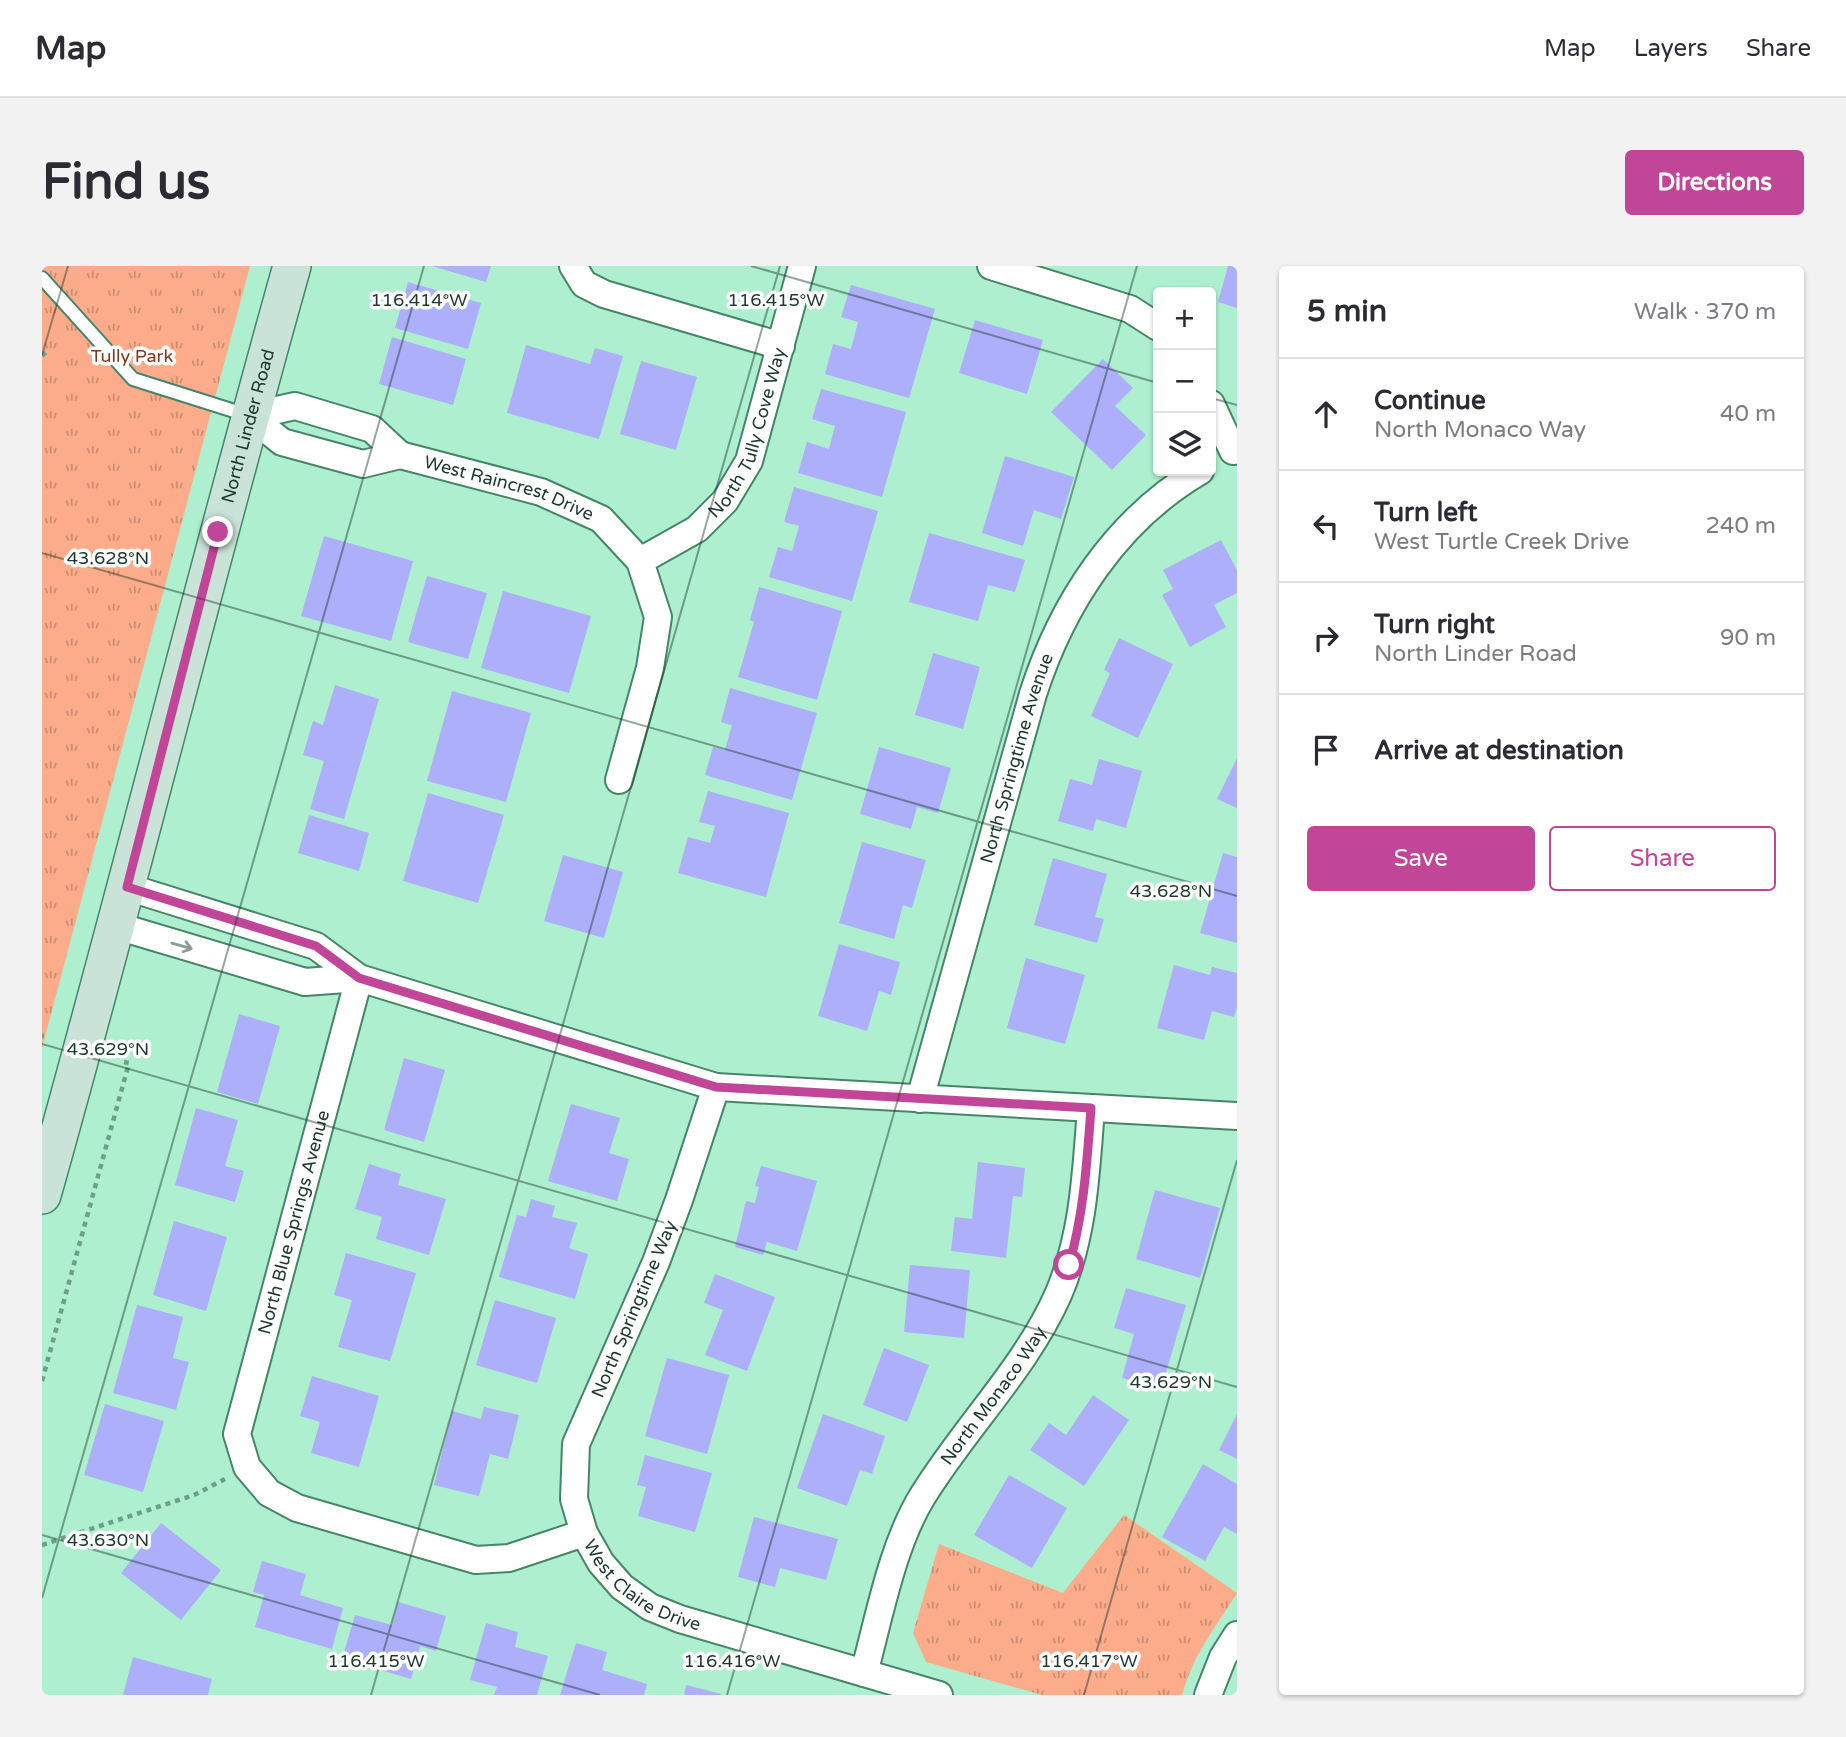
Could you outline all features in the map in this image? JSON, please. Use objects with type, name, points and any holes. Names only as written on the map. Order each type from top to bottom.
[{"type":"main road","name":"North Linder Road","points":[[42,1195],[117,926],[250,416],[292,266]]},
{"type":"street","name":"North Tully Cove Way","points":[[640,561],[697,529],[724,501],[749,461],[802,266]]},
{"type":"street","points":[[991,266],[1130,309],[1153,324]]},
{"type":"street","points":[[574,268],[584,285],[604,294],[781,346]]},
{"type":"street","name":"West Raincrest Drive","points":[[250,416],[295,406],[372,429],[400,455],[541,492],[601,519],[640,561]]},
{"type":"street","points":[[1214,413],[1227,455]]},
{"type":"street","name":"West Raincrest Drive","points":[[250,416],[282,442],[363,464],[400,455]]},
{"type":"street","name":"North Springtime Avenue","points":[[920,1099],[1033,694],[1056,632],[1078,592],[1111,546],[1159,499],[1193,476]]},
{"type":"street","points":[[619,780],[650,668],[658,617],[640,561]]},
{"type":"street","points":[[127,887],[316,946],[359,978],[716,1087],[1237,1116]]},
{"type":"street","points":[[117,926],[305,982],[359,978]]},
{"type":"street","name":"North Blue Springs Avenue","points":[[247,1467],[237,1434],[359,978]]},
{"type":"street","name":"North Springtime Way","points":[[584,1533],[575,1499],[576,1444],[656,1262],[716,1087]]},
{"type":"street","name":"North Monaco Way","points":[[864,1673],[906,1527],[921,1498],[1025,1352],[1058,1295],[1078,1234],[1084,1200],[1091,1108]]},
{"type":"street","name":"West Claire Drive","points":[[247,1467],[269,1493],[297,1508],[476,1560],[509,1558],[584,1533],[601,1563],[622,1587],[650,1607],[680,1619],[939,1695]]},
{"type":"street","points":[[1208,1695],[1223,1657],[1237,1635]]},
{"type":"lane","points":[[42,278],[133,379],[250,416]]},
{"type":"path","points":[[42,1381],[129,1063],[124,1062]]},
{"type":"path","points":[[42,1545],[194,1495],[247,1467]]},
{"type":"green space","name":"Tully Park","points":[[42,266],[250,266],[42,1048]]},
{"type":"green space","points":[[1124,1515],[1237,1593],[1199,1653],[1182,1695],[1042,1695],[926,1662],[913,1633],[939,1544],[1063,1593]]},
{"type":"building","points":[[432,266],[491,266],[486,282]]},
{"type":"building","points":[[1228,266],[1237,266],[1237,308],[1218,302]]},
{"type":"building","points":[[408,282],[481,303],[468,349],[395,328]]},
{"type":"building","points":[[851,285],[935,309],[909,398],[825,374],[833,344],[851,349],[858,322],[841,317]]},
{"type":"building","points":[[975,320],[1043,340],[1027,394],[959,373]]},
{"type":"building","points":[[392,337],[466,359],[453,405],[379,384]]},
{"type":"building","points":[[526,345],[590,364],[595,348],[623,356],[599,439],[507,413]]},
{"type":"building","points":[[1103,359],[1133,388],[1115,406],[1146,435],[1112,470],[1051,412]]},
{"type":"building","points":[[641,361],[697,377],[676,450],[620,434]]},
{"type":"building","points":[[821,389],[906,412],[882,497],[798,473],[807,442],[829,449],[835,426],[812,419]]},
{"type":"building","points":[[1005,456],[1074,477],[1061,519],[1034,510],[1023,546],[982,533]]},
{"type":"building","points":[[794,487],[878,511],[852,601],[769,577],[778,547],[792,551],[799,526],[784,522]]},
{"type":"building","points":[[929,533],[1025,560],[1015,592],[988,585],[978,621],[909,602]]},
{"type":"building","points":[[324,536],[413,561],[391,641],[301,616]]},
{"type":"building","points":[[1221,540],[1237,570],[1237,593],[1214,605],[1226,627],[1190,647],[1162,595],[1173,589],[1163,570]]},
{"type":"building","points":[[427,576],[487,593],[468,659],[408,642]]},
{"type":"building","points":[[759,587],[842,611],[817,700],[738,677],[754,622],[750,620]]},
{"type":"building","points":[[503,591],[591,616],[569,693],[481,668]]},
{"type":"building","points":[[1119,638],[1173,664],[1138,738],[1091,716],[1110,673],[1104,670]]},
{"type":"building","points":[[933,653],[980,667],[963,729],[915,715]]},
{"type":"building","points":[[335,685],[379,699],[344,819],[310,809],[324,761],[303,755],[313,721],[323,725]]},
{"type":"building","points":[[730,688],[817,713],[792,800],[705,775],[713,747],[725,750],[732,725],[721,722]]},
{"type":"building","points":[[452,691],[531,713],[506,802],[427,781]]},
{"type":"building","points":[[879,747],[951,768],[938,813],[917,807],[911,829],[860,814]]},
{"type":"building","points":[[1237,758],[1237,808],[1217,799]]},
{"type":"building","points":[[1099,759],[1142,771],[1126,828],[1096,819],[1093,831],[1058,821],[1070,779],[1092,785]]},
{"type":"building","points":[[708,791],[789,813],[766,897],[678,873],[688,837],[710,843],[715,826],[699,822]]},
{"type":"building","points":[[428,793],[504,815],[478,903],[403,881]]},
{"type":"building","points":[[309,815],[369,833],[359,871],[298,853]]},
{"type":"building","points":[[862,842],[926,860],[912,908],[903,905],[894,939],[839,923]]},
{"type":"building","points":[[1223,853],[1237,857],[1237,943],[1200,933]]},
{"type":"building","points":[[563,855],[623,872],[604,938],[544,921]]},
{"type":"building","points":[[1053,858],[1107,874],[1095,917],[1104,919],[1097,943],[1034,925]]},
{"type":"building","points":[[839,944],[900,962],[891,995],[879,991],[867,1031],[818,1016]]},
{"type":"building","points":[[1026,958],[1085,975],[1065,1044],[1007,1028]]},
{"type":"building","points":[[1174,965],[1210,975],[1212,967],[1237,973],[1237,1007],[1234,1017],[1212,1011],[1204,1040],[1157,1028]]},
{"type":"building","points":[[239,1014],[280,1026],[258,1104],[217,1092]]},
{"type":"building","points":[[404,1058],[445,1070],[424,1142],[384,1130]]},
{"type":"building","points":[[571,1104],[620,1118],[609,1153],[629,1159],[617,1201],[548,1181]]},
{"type":"building","points":[[196,1108],[238,1120],[225,1166],[244,1171],[235,1202],[175,1185]]},
{"type":"building","points":[[978,1162],[1025,1168],[1022,1197],[1013,1196],[1006,1258],[951,1251],[955,1217],[972,1219]]},
{"type":"building","points":[[369,1164],[401,1174],[398,1185],[446,1199],[429,1255],[376,1239],[382,1217],[355,1209]]},
{"type":"building","points":[[761,1166],[817,1181],[797,1251],[767,1242],[763,1255],[735,1247],[746,1201],[755,1203],[759,1187],[755,1186]]},
{"type":"building","points":[[1155,1190],[1220,1208],[1200,1278],[1136,1259]]},
{"type":"building","points":[[531,1199],[555,1206],[552,1217],[577,1223],[569,1248],[588,1254],[575,1299],[499,1277],[517,1215],[526,1217]]},
{"type":"building","points":[[174,1221],[227,1237],[206,1311],[153,1295]]},
{"type":"building","points":[[346,1253],[416,1273],[390,1361],[338,1347],[352,1300],[334,1295]]},
{"type":"building","points":[[910,1265],[970,1270],[964,1338],[904,1332]]},
{"type":"building","points":[[715,1274],[775,1297],[747,1371],[705,1355],[723,1310],[704,1303]]},
{"type":"building","points":[[1126,1288],[1186,1305],[1161,1389],[1122,1378],[1134,1334],[1114,1328]]},
{"type":"building","points":[[495,1300],[556,1318],[537,1383],[476,1365]]},
{"type":"building","points":[[137,1305],[183,1317],[173,1358],[189,1362],[176,1410],[113,1393]]},
{"type":"building","points":[[884,1348],[929,1365],[907,1422],[863,1405]]},
{"type":"building","points":[[667,1358],[729,1375],[707,1454],[645,1436]]},
{"type":"building","points":[[312,1376],[379,1396],[359,1467],[311,1453],[320,1422],[300,1416]]},
{"type":"building","points":[[1093,1395],[1129,1420],[1084,1486],[1030,1450],[1049,1423],[1066,1435]]},
{"type":"building","points":[[105,1404],[164,1421],[143,1492],[84,1475]]},
{"type":"building","points":[[484,1407],[519,1415],[508,1459],[490,1454],[479,1496],[434,1485],[452,1411],[481,1419]]},
{"type":"building","points":[[823,1414],[885,1436],[872,1474],[860,1470],[847,1506],[797,1488]]},
{"type":"building","points":[[1237,1414],[1237,1459],[1219,1450]]},
{"type":"building","points":[[645,1455],[712,1473],[695,1532],[638,1516],[646,1487],[637,1485]]},
{"type":"building","points":[[1203,1464],[1237,1484],[1237,1534],[1224,1527],[1205,1561],[1162,1537]]},
{"type":"building","points":[[1009,1475],[1067,1508],[1032,1568],[974,1535]]},
{"type":"building","points":[[754,1517],[838,1539],[826,1580],[780,1568],[775,1587],[738,1577]]},
{"type":"building","points":[[161,1523],[221,1570],[181,1620],[121,1573]]},
{"type":"building","points":[[262,1561],[306,1574],[300,1595],[343,1608],[332,1649],[255,1627],[264,1595],[253,1592]]},
{"type":"building","points":[[398,1602],[446,1616],[436,1651],[420,1646],[411,1679],[342,1659],[355,1615],[392,1625]]},
{"type":"building","points":[[486,1623],[518,1632],[515,1647],[548,1656],[537,1695],[494,1695],[497,1687],[470,1680]]},
{"type":"building","points":[[576,1643],[607,1652],[602,1670],[647,1684],[644,1695],[560,1695]]},
{"type":"building","points":[[133,1657],[212,1679],[208,1695],[123,1695]]},
{"type":"building","points":[[686,1685],[721,1694],[721,1695],[684,1695]]},
{"type":"route","points":[[218,532],[127,887],[316,946],[359,978],[716,1087],[1091,1108],[1084,1200],[1069,1265]]}]
